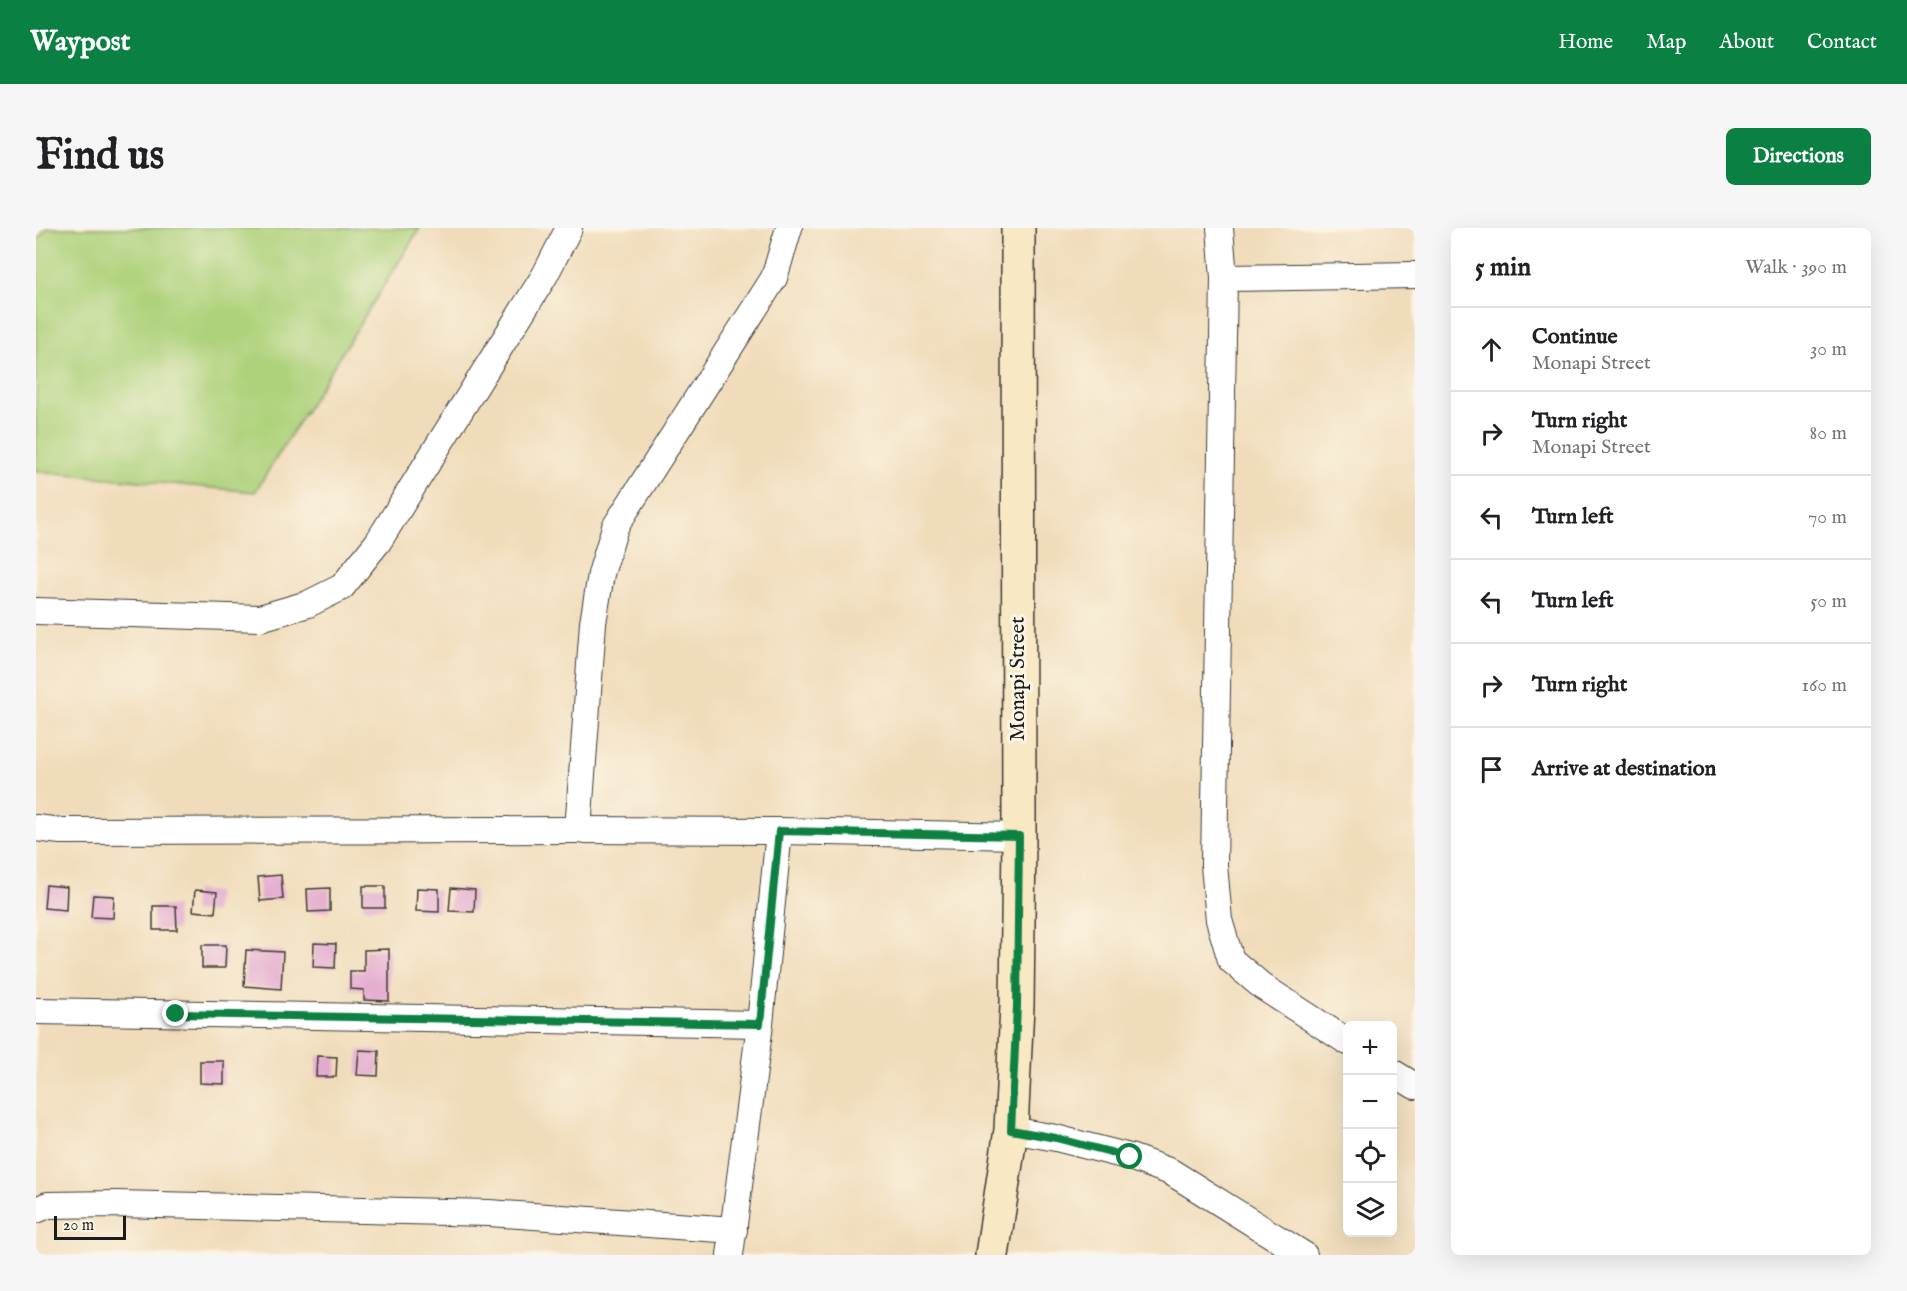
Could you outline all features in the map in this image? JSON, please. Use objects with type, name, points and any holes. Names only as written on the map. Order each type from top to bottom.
[{"type":"street","points":[[36,611],[260,618],[308,604],[342,587],[384,532],[546,275],[569,228]]},
{"type":"street","points":[[578,830],[592,623],[601,574],[615,527],[774,278],[789,228]]},
{"type":"street","name":"Monapi Street","points":[[992,1255],[1011,1130],[1017,1006],[1018,228]]},
{"type":"street","points":[[1220,228],[1224,278],[1214,865],[1219,920],[1230,960],[1263,987],[1343,1039]]},
{"type":"street","points":[[1224,278],[1415,275]]},
{"type":"street","points":[[36,828],[61,831],[779,831],[1019,836]]},
{"type":"street","points":[[730,1255],[760,1024],[779,831]]},
{"type":"street","points":[[36,1011],[760,1024]]},
{"type":"street","points":[[1397,1074],[1415,1086]]},
{"type":"street","points":[[1011,1130],[1056,1138],[1130,1157],[1171,1172],[1304,1255]]},
{"type":"street","points":[[36,1210],[48,1205],[116,1204],[489,1213],[734,1230]]},
{"type":"green space","points":[[47,228],[420,228],[255,492],[36,471],[36,242]]},
{"type":"building","points":[[281,875],[283,899],[260,901],[258,877]]},
{"type":"building","points":[[46,885],[67,887],[66,910],[44,908]]},
{"type":"building","points":[[363,886],[385,886],[385,908],[363,908]]},
{"type":"building","points":[[330,888],[330,911],[308,912],[307,889]]},
{"type":"building","points":[[417,888],[439,889],[439,912],[416,911]]},
{"type":"building","points":[[451,888],[475,890],[474,912],[449,911]]},
{"type":"building","points":[[195,890],[217,892],[215,913],[193,911]]},
{"type":"building","points":[[93,895],[114,896],[113,918],[91,917]]},
{"type":"building","points":[[153,906],[176,906],[177,930],[153,930]]},
{"type":"building","points":[[314,943],[336,944],[335,968],[313,967]]},
{"type":"building","points":[[202,945],[226,945],[225,968],[202,968]]},
{"type":"building","points":[[389,949],[389,1001],[364,1000],[364,990],[350,989],[350,971],[364,971],[364,950]]},
{"type":"building","points":[[246,950],[283,952],[281,989],[244,986]]},
{"type":"building","points":[[359,1050],[379,1051],[378,1076],[357,1075]]},
{"type":"building","points":[[317,1056],[337,1057],[336,1077],[316,1077]]},
{"type":"building","points":[[200,1061],[224,1061],[224,1084],[200,1083]]},
{"type":"route","points":[[176,1014],[760,1024],[779,831],[1019,836],[1017,1006],[1011,1130],[1056,1138],[1130,1157]]}]
